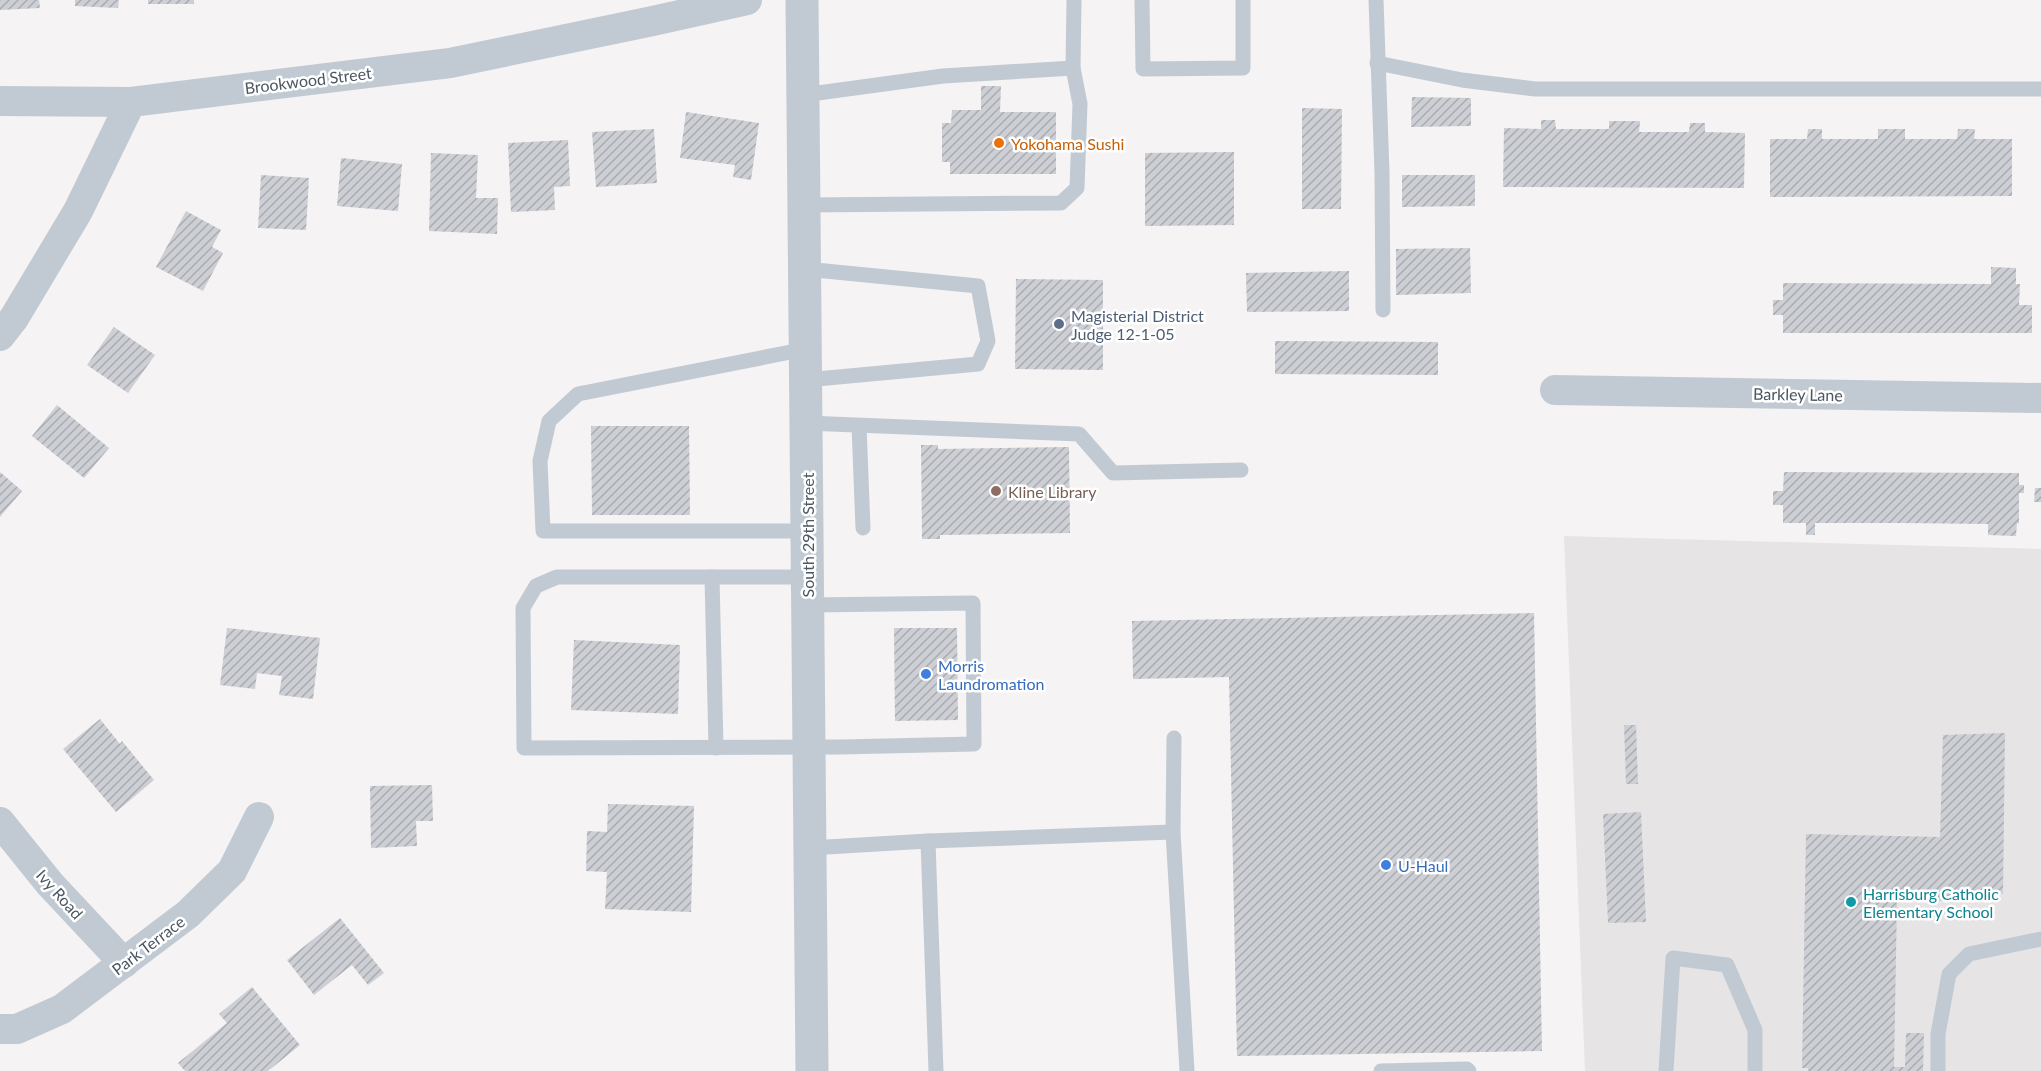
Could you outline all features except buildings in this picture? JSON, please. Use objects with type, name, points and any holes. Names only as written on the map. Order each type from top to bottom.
[{"type":"street","name":"Brookwood Street","points":[[0,101],[131,102],[450,63],[747,0]]},
{"type":"street","name":"South 29th Street","points":[[802,0],[812,1071]]},
{"type":"street","points":[[0,336],[14,318],[78,211],[131,102]]},
{"type":"street","name":"Barkley Lane","points":[[1555,390],[2041,398]]},
{"type":"street","name":"Park Terrace","points":[[0,1029],[18,1029],[62,1009],[188,914],[232,871],[260,817]]},
{"type":"street","name":"Ivy Road","points":[[0,822],[51,884],[124,963]]},
{"type":"lane","points":[[804,205],[1061,202],[1077,188],[1080,104],[1073,68],[1074,0]]},
{"type":"lane","points":[[1142,0],[1143,69],[1243,68],[1243,0]]},
{"type":"lane","points":[[1376,0],[1382,173],[1383,310]]},
{"type":"lane","points":[[1377,63],[1462,80],[1535,89],[2041,89]]},
{"type":"lane","points":[[803,95],[943,76],[1073,68]]},
{"type":"lane","points":[[805,269],[978,286],[988,341],[978,364],[806,364],[578,394],[549,421],[540,462],[543,531],[807,531]]},
{"type":"lane","points":[[806,423],[1079,434],[1113,473],[1241,470]]},
{"type":"lane","points":[[859,426],[863,528]]},
{"type":"lane","points":[[557,577],[712,577],[808,591],[973,603],[974,744],[524,748],[523,608],[536,586],[557,577]]},
{"type":"lane","points":[[712,577],[716,748]]},
{"type":"lane","points":[[1174,738],[1173,832],[1187,1071]]},
{"type":"lane","points":[[810,848],[1173,832]]},
{"type":"lane","points":[[928,841],[936,1071]]},
{"type":"lane","points":[[1938,1071],[1938,1034],[1949,974],[1969,954],[2041,939]]},
{"type":"lane","points":[[1666,1071],[1673,958],[1726,965],[1755,1030],[1755,1071]]},
{"type":"lane","points":[[1382,1071],[1467,1068],[1469,1071]]},
{"type":"shaded area","points":[[1564,536],[2041,549],[2041,1071],[1585,1071]]},
{"type":"place","name":"Yokohama Sushi","points":[[999,143]]},
{"type":"place","name":"Magisterial District Judge 12-1-05","points":[[1059,324]]},
{"type":"place","name":"Kline Library","points":[[996,491]]},
{"type":"place","name":"Morris Laundromation","points":[[926,674]]},
{"type":"place","name":"U-Haul","points":[[1386,865]]},
{"type":"place","name":"Harrisburg Catholic Elementary School","points":[[1851,902]]}]
